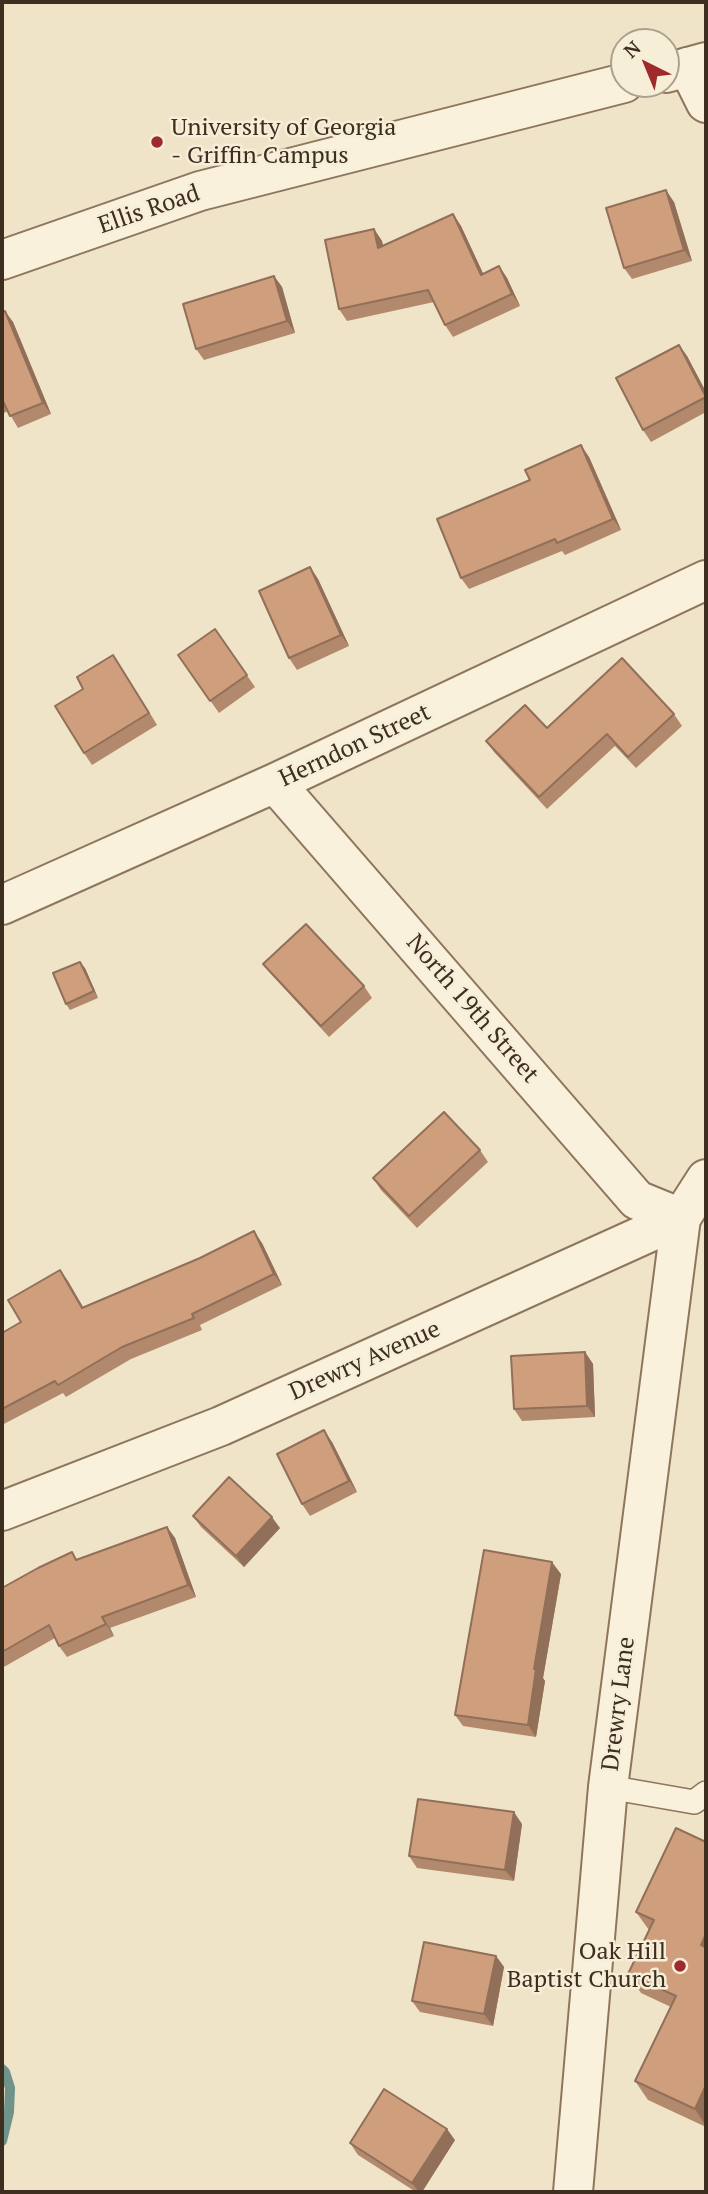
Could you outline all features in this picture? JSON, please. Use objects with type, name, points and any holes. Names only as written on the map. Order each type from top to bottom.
[{"type":"street","points":[[687,67],[706,103]]},
{"type":"street","name":"Ellis Road","points":[[2,260],[201,191],[610,87]]},
{"type":"street","name":"Herndon Street","points":[[2,905],[275,783],[706,580]]},
{"type":"street","name":"North 19th Street","points":[[275,783],[637,1200],[681,1218]]},
{"type":"street","points":[[681,1218],[706,1179]]},
{"type":"street","name":"Drewry Avenue","points":[[2,1511],[220,1426],[681,1218]]},
{"type":"street","name":"Drewry Lane","points":[[573,2192],[608,1787],[681,1218]]},
{"type":"lane","points":[[608,1787],[694,1802],[706,1793]]},
{"type":"building","points":[[666,190],[684,250],[624,268],[606,208]]},
{"type":"building","points":[[453,214],[481,275],[499,266],[512,294],[445,325],[428,290],[339,309],[325,240],[374,229],[378,248]]},
{"type":"building","points":[[274,276],[287,321],[196,349],[183,304]]},
{"type":"building","points":[[5,311],[43,403],[10,416],[2,399],[2,312]]},
{"type":"building","points":[[679,345],[706,397],[643,430],[616,378]]},
{"type":"building","points":[[581,445],[613,519],[557,543],[555,539],[461,578],[437,519],[530,480],[525,470]]},
{"type":"building","points":[[310,567],[341,635],[289,658],[259,591]]},
{"type":"building","points":[[215,629],[247,675],[210,701],[178,655]]},
{"type":"building","points":[[113,655],[149,713],[84,753],[55,706],[83,689],[77,677]]},
{"type":"building","points":[[622,658],[674,714],[628,757],[607,734],[539,797],[486,741],[525,705],[547,728]]},
{"type":"building","points":[[306,924],[364,986],[321,1026],[263,964]]},
{"type":"building","points":[[80,962],[94,991],[66,1004],[53,973]]},
{"type":"building","points":[[444,1112],[480,1150],[409,1216],[373,1178]]},
{"type":"building","points":[[254,1231],[274,1274],[192,1314],[194,1318],[122,1347],[58,1385],[55,1381],[2,1409],[2,1333],[21,1322],[8,1300],[60,1270],[82,1308],[200,1258]]},
{"type":"building","points":[[585,1352],[587,1406],[514,1409],[511,1356]]},
{"type":"building","points":[[324,1430],[349,1481],[302,1504],[277,1454]]},
{"type":"building","points":[[229,1477],[272,1517],[236,1556],[193,1516]]},
{"type":"building","points":[[167,1527],[188,1585],[102,1617],[106,1624],[59,1646],[49,1625],[2,1652],[2,1588],[72,1552],[76,1560]]},
{"type":"building","points":[[484,1550],[552,1562],[534,1669],[528,1725],[455,1715]]},
{"type":"building","points":[[418,1799],[514,1812],[505,1870],[409,1856]]},
{"type":"building","name":"Oak Hill Baptist Church","points":[[676,1828],[706,1842],[706,1934],[701,1945],[706,1948],[706,2085],[695,2109],[635,2081],[676,1996],[628,1974],[654,1920],[636,1912]]},
{"type":"building","points":[[424,1942],[496,1956],[484,2014],[412,2001]]},
{"type":"building","points":[[384,2089],[447,2129],[412,2183],[350,2143]]},
{"type":"waterway","points":[[2,2069],[10,2088],[9,2112],[2,2141]]},
{"type":"place","name":"University of Georgia - Griffin Campus","points":[[157,142]]},
{"type":"place","name":"Oak Hill Baptist Church","points":[[680,1966]]}]
